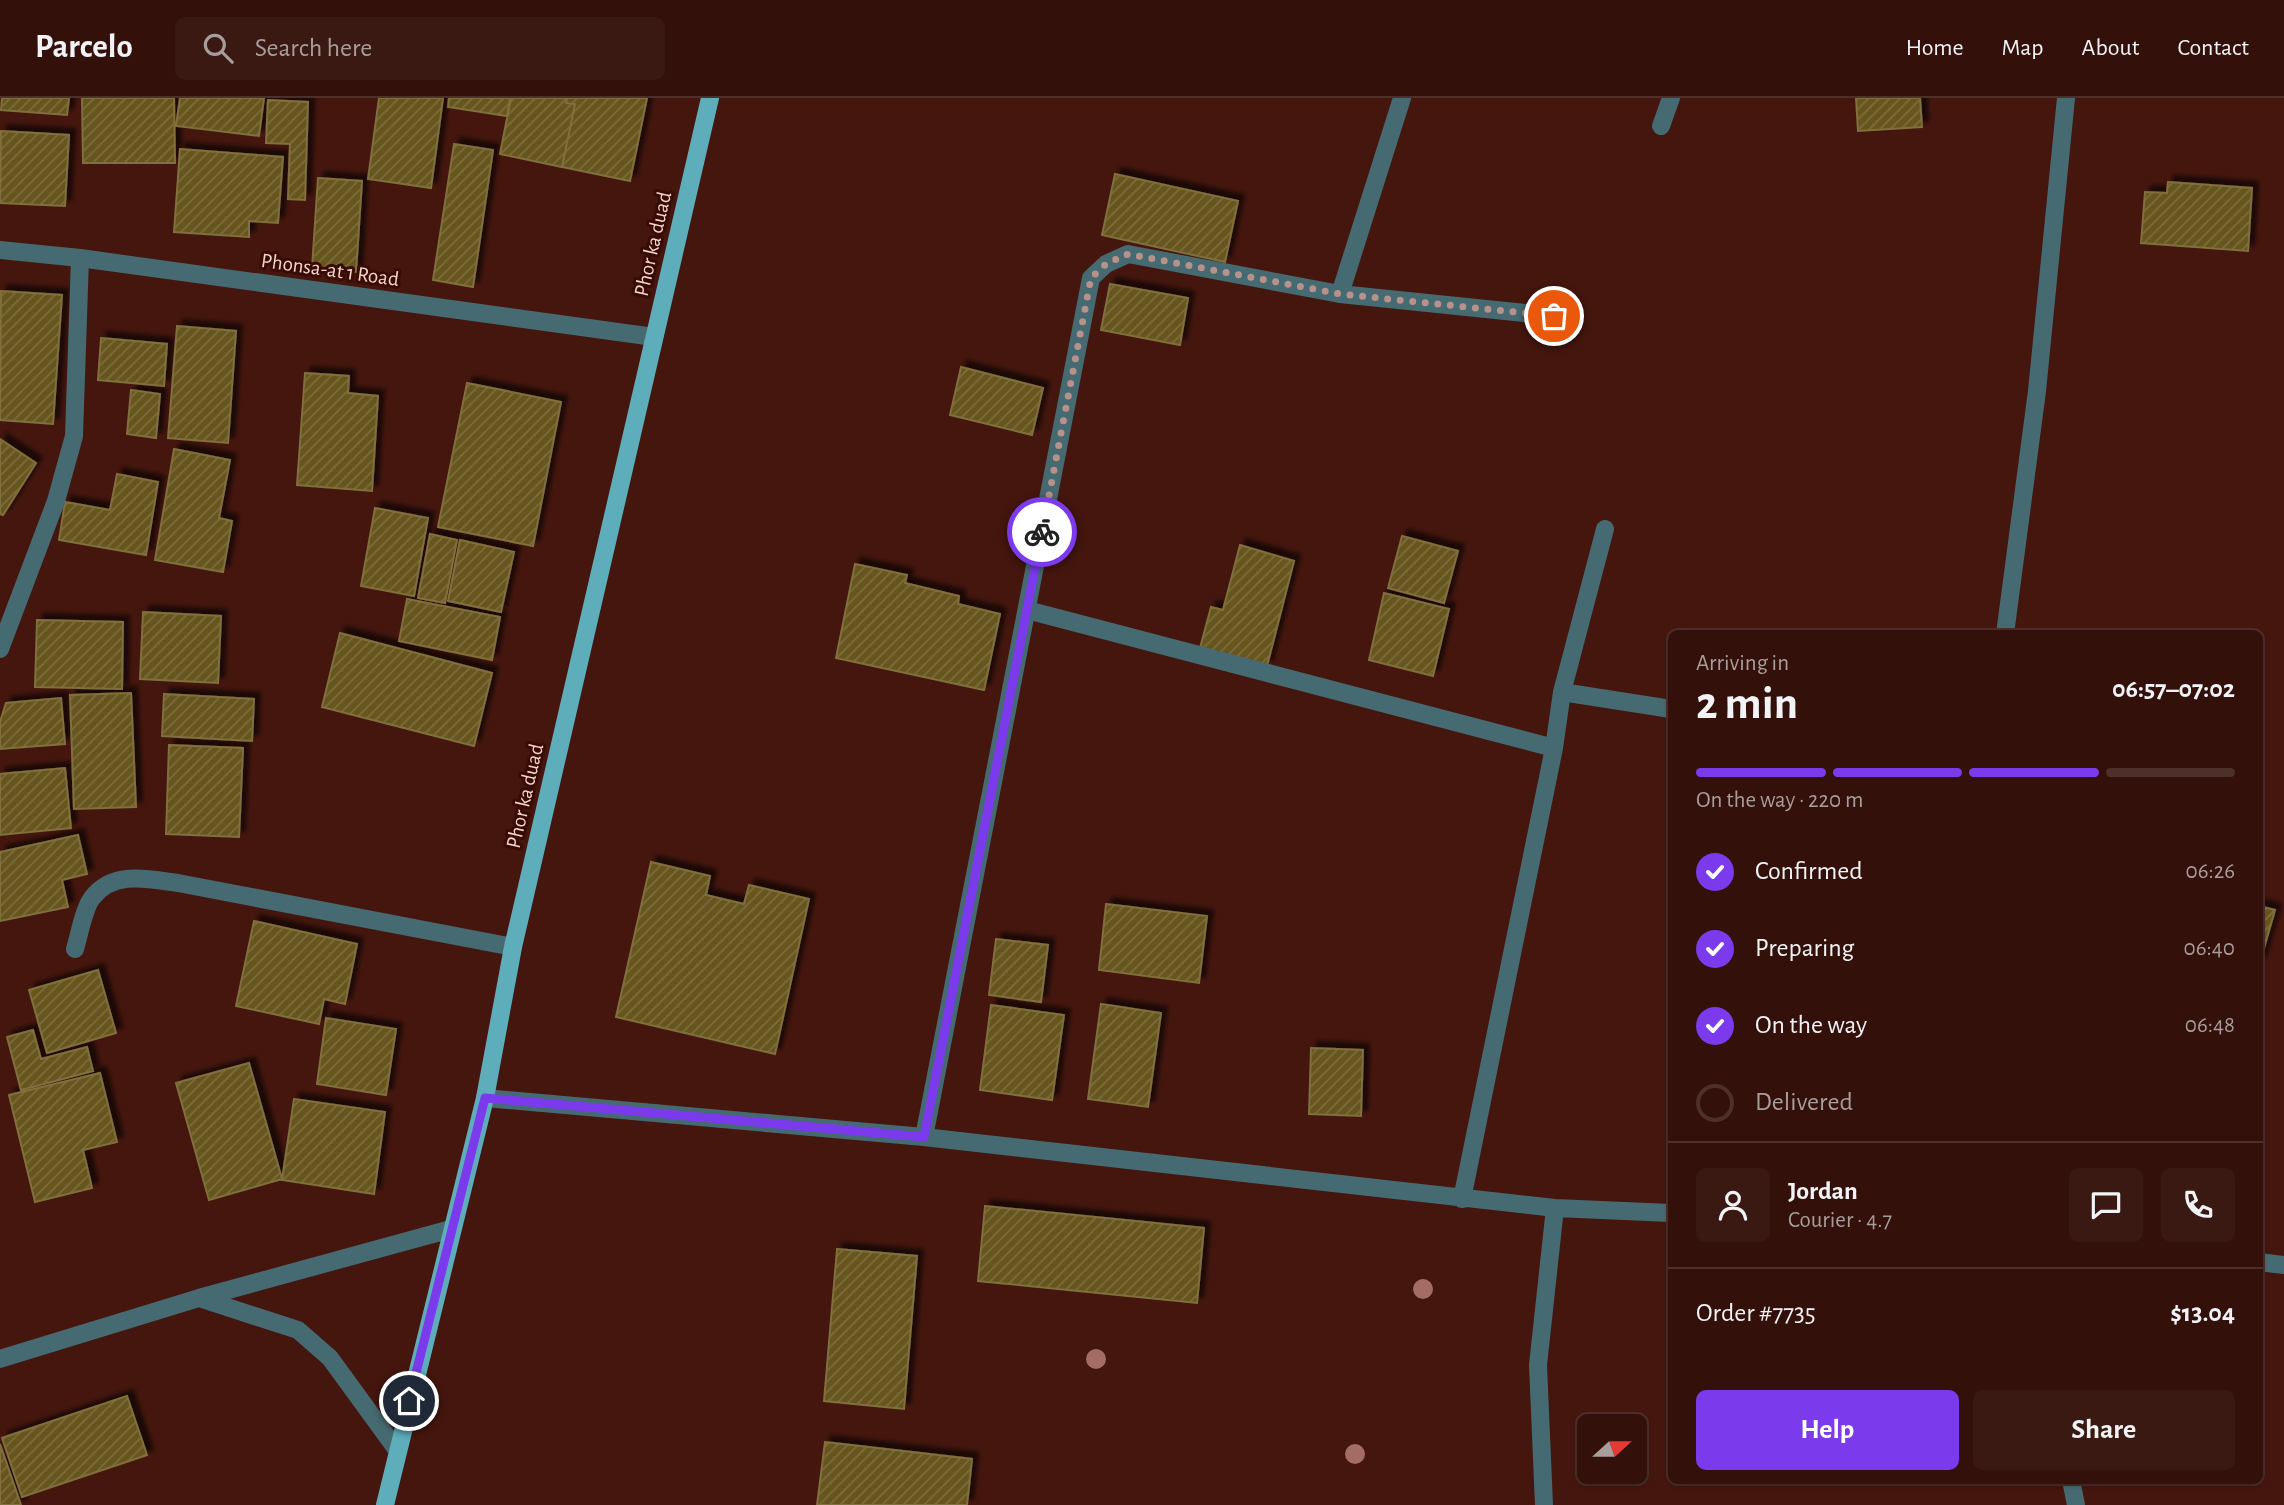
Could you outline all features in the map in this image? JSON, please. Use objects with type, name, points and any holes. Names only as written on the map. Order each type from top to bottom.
[{"type":"main road","name":"Phor ka duad","points":[[385,1505],[485,1098],[513,947],[710,98]]},
{"type":"street","points":[[1340,294],[1402,98]]},
{"type":"street","points":[[1661,126],[1671,98]]},
{"type":"street","points":[[2006,630],[2037,391],[2066,98]]},
{"type":"street","name":"Phonsa-at 1 Road","points":[[0,250],[80,258],[654,337]]},
{"type":"street","points":[[924,1137],[1091,278],[1106,264],[1128,254],[1340,294],[1554,316]]},
{"type":"street","points":[[0,649],[55,501],[74,436],[80,258]]},
{"type":"street","points":[[1462,1199],[1554,748],[1562,692],[1605,529]]},
{"type":"street","points":[[1027,610],[1554,748]]},
{"type":"street","points":[[1562,692],[1668,709]]},
{"type":"street","points":[[75,949],[91,899],[110,881],[140,878],[191,885],[513,947]]},
{"type":"street","points":[[485,1098],[924,1137],[1462,1199],[1555,1208],[1668,1213]]},
{"type":"street","points":[[1544,1505],[1538,1365],[1555,1208]]},
{"type":"street","points":[[0,1359],[199,1298],[451,1229]]},
{"type":"street","points":[[2263,1262],[2284,1265]]},
{"type":"street","points":[[199,1298],[298,1330],[330,1358],[397,1450]]},
{"type":"street","points":[[2072,1484],[2076,1505]]},
{"type":"building","points":[[2,98],[69,98],[67,115],[1,110]]},
{"type":"building","points":[[82,98],[174,98],[175,163],[83,163]]},
{"type":"building","points":[[180,98],[264,98],[259,136],[176,126]]},
{"type":"building","points":[[379,98],[443,98],[431,188],[368,179]]},
{"type":"building","points":[[449,98],[510,98],[507,116],[448,107]]},
{"type":"building","points":[[511,98],[567,98],[566,103],[575,104],[562,167],[500,154]]},
{"type":"building","points":[[567,98],[647,98],[630,181],[562,167],[575,104],[566,103]]},
{"type":"building","points":[[1856,98],[1920,98],[1922,127],[1858,131]]},
{"type":"building","points":[[268,100],[308,102],[305,200],[288,199],[290,144],[266,143]]},
{"type":"building","points":[[1,131],[69,135],[65,206],[0,203]]},
{"type":"building","points":[[454,144],[493,150],[473,287],[433,280]]},
{"type":"building","points":[[180,149],[283,157],[278,223],[249,221],[249,237],[174,232]]},
{"type":"building","points":[[1115,174],[1238,201],[1225,262],[1102,235]]},
{"type":"building","points":[[318,178],[362,181],[356,272],[312,268]]},
{"type":"building","points":[[2168,182],[2252,188],[2248,251],[2141,243],[2145,192],[2167,193]]},
{"type":"building","points":[[1110,284],[1188,298],[1180,345],[1101,330]]},
{"type":"building","points":[[1,291],[62,295],[53,424],[0,420]]},
{"type":"building","points":[[177,326],[236,331],[228,443],[168,438]]},
{"type":"building","points":[[101,338],[167,344],[164,386],[98,380]]},
{"type":"building","points":[[961,367],[1043,388],[1032,435],[950,415]]},
{"type":"building","points":[[305,373],[349,376],[348,393],[378,396],[372,491],[297,485]]},
{"type":"building","points":[[467,383],[561,402],[533,546],[438,527]]},
{"type":"building","points":[[131,390],[160,394],[156,438],[127,434]]},
{"type":"building","points":[[0,439],[36,463],[3,515],[0,514]]},
{"type":"building","points":[[174,449],[230,460],[219,518],[232,521],[223,572],[155,560]]},
{"type":"building","points":[[117,474],[158,482],[146,555],[59,540],[65,502],[110,510]]},
{"type":"building","points":[[375,508],[428,518],[414,596],[361,586]]},
{"type":"building","points":[[430,534],[457,540],[445,603],[418,598]]},
{"type":"building","points":[[1402,536],[1458,551],[1444,603],[1388,588]]},
{"type":"building","points":[[460,540],[514,552],[501,612],[448,601]]},
{"type":"building","points":[[1240,545],[1294,561],[1267,666],[1200,648],[1211,607],[1223,610]]},
{"type":"building","points":[[855,564],[907,575],[905,583],[959,596],[958,604],[1000,614],[984,690],[836,658]]},
{"type":"building","points":[[1384,593],[1449,609],[1433,676],[1369,660]]},
{"type":"building","points":[[407,599],[500,617],[492,660],[399,641]]},
{"type":"building","points":[[143,612],[221,616],[218,683],[140,679]]},
{"type":"building","points":[[37,620],[123,622],[122,689],[35,687]]},
{"type":"building","points":[[340,633],[492,673],[474,746],[322,707]]},
{"type":"building","points":[[131,693],[136,807],[74,809],[70,695]]},
{"type":"building","points":[[164,694],[254,699],[252,741],[162,736]]},
{"type":"building","points":[[61,698],[65,744],[0,749],[0,722],[6,703]]},
{"type":"building","points":[[169,745],[243,748],[239,837],[166,834]]},
{"type":"building","points":[[65,768],[71,828],[0,835],[0,774]]},
{"type":"building","points":[[78,835],[87,874],[62,880],[68,907],[0,921],[0,852]]},
{"type":"building","points":[[651,862],[710,876],[706,895],[744,904],[749,885],[809,899],[775,1054],[616,1017]]},
{"type":"building","points":[[1106,904],[1207,916],[1199,983],[1099,970]]},
{"type":"building","points":[[2263,907],[2275,910],[2263,952]]},
{"type":"building","points":[[254,921],[357,944],[345,1004],[324,999],[319,1024],[236,1006]]},
{"type":"building","points":[[996,939],[1048,945],[1041,1002],[989,995]]},
{"type":"building","points":[[98,970],[116,1033],[47,1053],[29,990]]},
{"type":"building","points":[[1101,1004],[1161,1013],[1148,1107],[1088,1099]]},
{"type":"building","points":[[991,1005],[1064,1015],[1052,1100],[980,1090]]},
{"type":"building","points":[[326,1018],[396,1029],[386,1095],[317,1084]]},
{"type":"building","points":[[33,1030],[41,1059],[87,1047],[93,1071],[21,1090],[7,1037]]},
{"type":"building","points":[[1311,1048],[1363,1050],[1361,1116],[1309,1114]]},
{"type":"building","points":[[249,1063],[282,1179],[209,1200],[176,1083]]},
{"type":"building","points":[[100,1073],[117,1142],[83,1150],[92,1188],[35,1202],[9,1095]]},
{"type":"building","points":[[294,1099],[385,1112],[374,1194],[282,1180]]},
{"type":"building","points":[[985,1206],[1204,1228],[1197,1303],[978,1281]]},
{"type":"building","points":[[837,1249],[917,1256],[904,1409],[824,1401]]},
{"type":"building","points":[[127,1396],[147,1455],[22,1497],[2,1438]]},
{"type":"building","points":[[825,1442],[972,1459],[967,1505],[817,1505]]},
{"type":"building","points":[[0,1444],[21,1505],[0,1505]]},
{"type":"way so far","points":[[1042,532],[1091,278],[1106,264],[1128,254],[1340,294],[1554,316]]},
{"type":"route","points":[[409,1401],[485,1098],[924,1137],[1042,532]]}]
